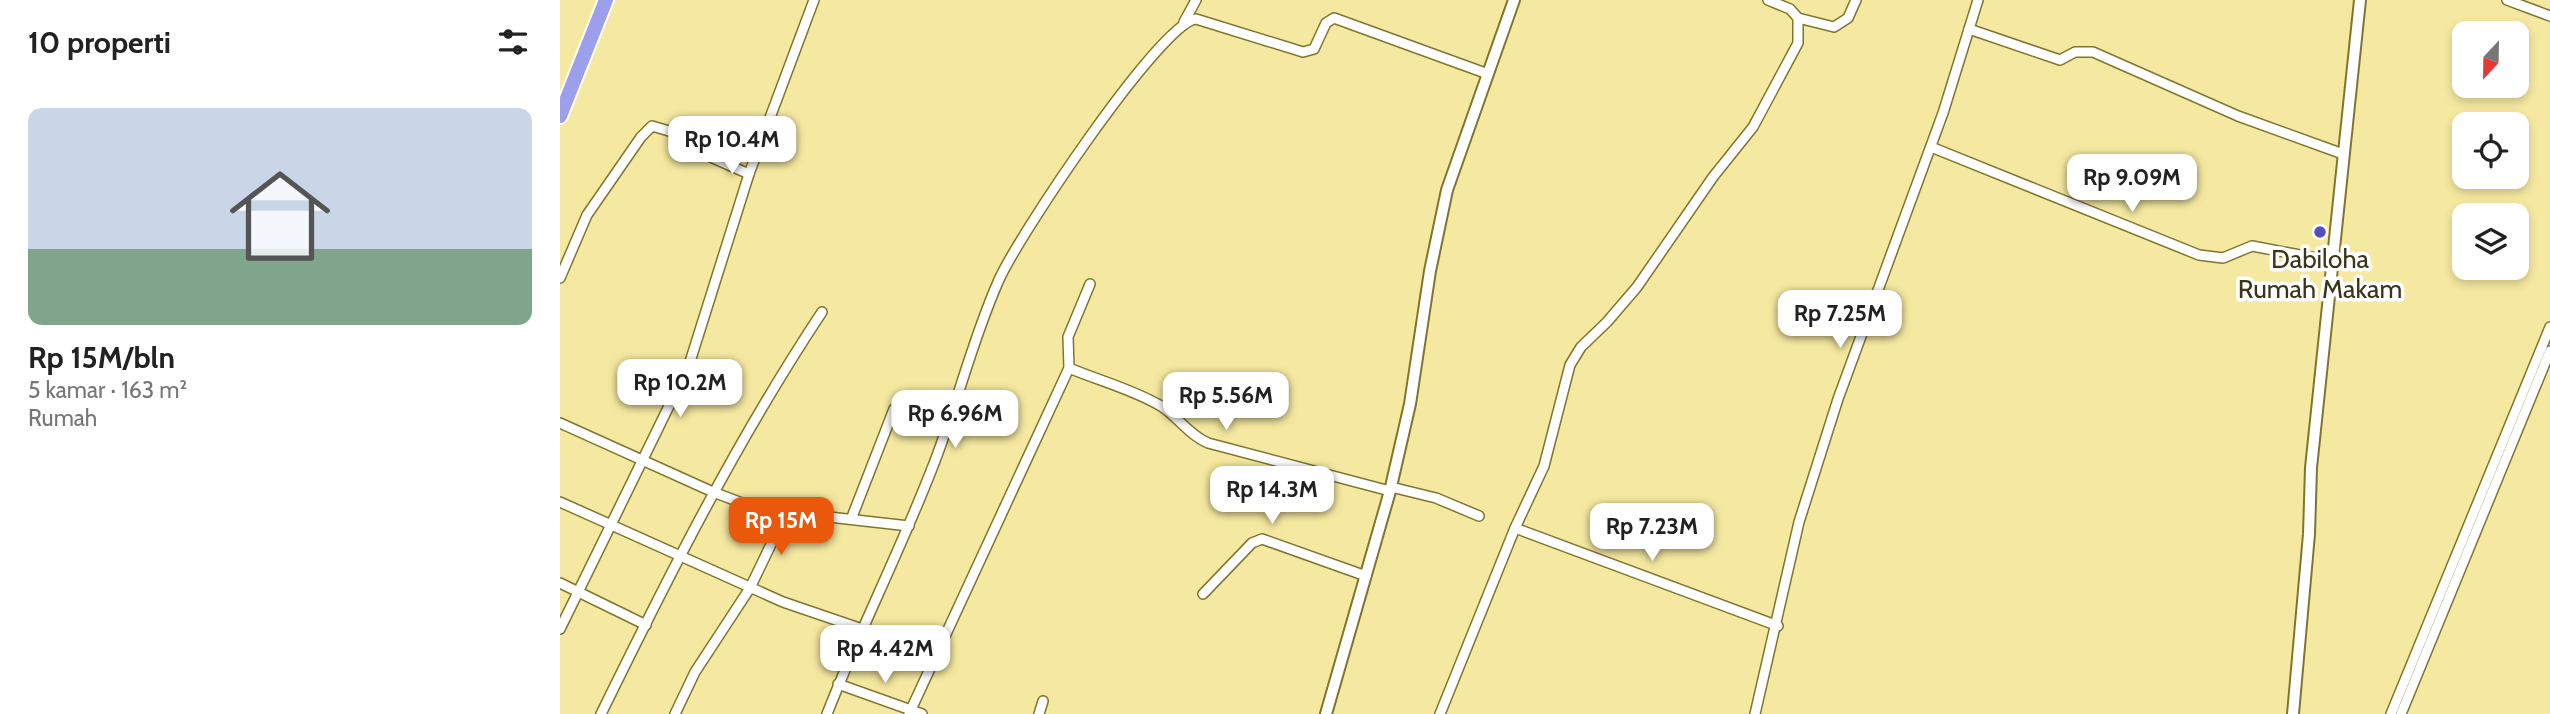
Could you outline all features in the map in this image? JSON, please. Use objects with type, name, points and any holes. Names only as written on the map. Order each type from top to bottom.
[{"type":"highway","points":[[560,116],[606,0]]},
{"type":"street","points":[[560,629],[689,365],[748,174],[814,0]]},
{"type":"street","points":[[827,714],[909,526],[1006,266],[1062,178],[1130,81],[1184,22],[1196,0]]},
{"type":"street","points":[[1326,714],[1391,489],[1410,404],[1442,213],[1460,147],[1514,0]]},
{"type":"street","points":[[1768,0],[1790,9],[1798,18],[1834,27],[1848,18],[1856,0]]},
{"type":"street","points":[[1755,714],[1778,626],[1799,522],[1838,399],[1931,147],[1979,0]]},
{"type":"street","points":[[2292,714],[2309,534],[2311,468],[2360,0]]},
{"type":"street","points":[[2507,0],[2550,16]]},
{"type":"street","points":[[1184,22],[1203,20],[1303,52],[1314,49],[1326,23],[1334,18],[1488,74]]},
{"type":"street","points":[[1440,714],[1515,528],[1544,466],[1570,365],[1575,355],[1637,287],[1713,177],[1753,127],[1798,43],[1798,18]]},
{"type":"street","points":[[1969,29],[2060,60],[2075,52],[2093,52],[2238,116],[2343,154]]},
{"type":"street","points":[[560,278],[587,215],[641,137],[652,126],[668,131],[706,155],[748,174]]},
{"type":"street","points":[[1931,147],[2199,255],[2223,258],[2252,246],[2332,261]]},
{"type":"street","points":[[910,712],[1069,368],[1068,337],[1090,284]]},
{"type":"street","points":[[601,714],[713,492],[754,418],[821,312]]},
{"type":"street","points":[[2391,714],[2550,327]]},
{"type":"street","points":[[2401,714],[2550,351]]},
{"type":"street","points":[[1069,368],[1135,391],[1176,417],[1193,435],[1208,443],[1436,498],[1479,516]]},
{"type":"street","points":[[852,517],[894,409]]},
{"type":"street","points":[[560,422],[713,492],[758,509],[852,517],[909,526]]},
{"type":"street","points":[[560,502],[750,588],[862,629]]},
{"type":"street","points":[[675,714],[695,672],[750,588],[786,513]]},
{"type":"street","points":[[1515,528],[1778,626]]},
{"type":"street","points":[[1203,594],[1252,543],[1262,539],[1366,576]]},
{"type":"street","points":[[560,583],[646,625]]},
{"type":"street","points":[[838,684],[910,712],[922,714]]},
{"type":"street","points":[[1039,714],[1043,701]]},
{"type":"place","name":"Dabiloha Rumah Makam","points":[[2320,232]]}]
